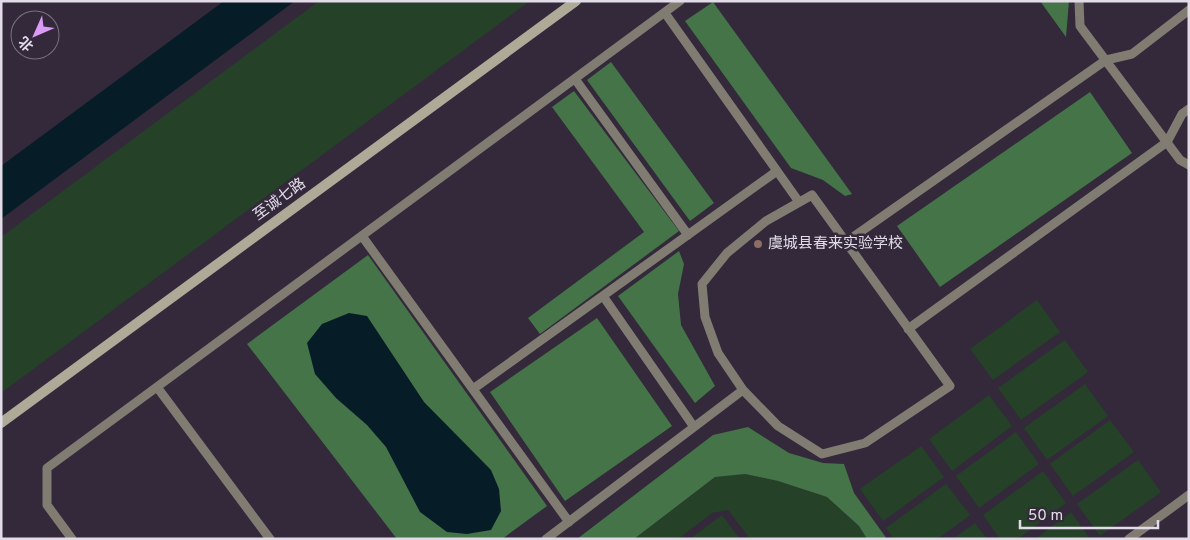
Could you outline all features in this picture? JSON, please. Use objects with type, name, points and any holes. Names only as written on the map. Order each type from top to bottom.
[{"type":"main road","name":"至诚七路","points":[[1,423],[576,1]]},
{"type":"lane","points":[[72,539],[47,505],[47,468],[680,1]]},
{"type":"lane","points":[[1080,1],[1080,26],[1180,160],[1189,165]]},
{"type":"lane","points":[[846,242],[1106,60],[1132,54],[1189,10]]},
{"type":"lane","points":[[665,13],[799,202]]},
{"type":"lane","points":[[575,79],[688,235]]},
{"type":"lane","points":[[908,329],[1167,142],[1182,114],[1189,109]]},
{"type":"lane","points":[[473,389],[777,171]]},
{"type":"lane","points":[[812,194],[846,242],[950,386],[865,443],[822,454],[778,426],[743,390],[718,352],[705,318],[702,284],[727,253],[766,221],[812,194]]},
{"type":"lane","points":[[362,236],[569,522]]},
{"type":"lane","points":[[603,296],[694,427]]},
{"type":"lane","points":[[157,387],[270,539]]},
{"type":"lane","points":[[546,539],[743,390]]},
{"type":"lane","points":[[1129,539],[1189,495]]},
{"type":"green space","points":[[319,1],[530,1],[1,393],[1,237]]},
{"type":"green space","points":[[1040,1],[1069,1],[1066,37]]},
{"type":"green space","points":[[713,2],[852,194],[845,196],[823,180],[791,168],[685,21]]},
{"type":"green space","points":[[611,62],[714,203],[690,221],[587,80]]},
{"type":"green space","points":[[574,91],[679,231],[540,334],[528,318],[644,232],[552,107]]},
{"type":"green space","points":[[1090,92],[1132,153],[940,287],[897,226]]},
{"type":"green space","points":[[679,251],[684,264],[678,294],[681,325],[715,386],[695,403],[618,296]]},
{"type":"green space","points":[[368,255],[547,506],[502,539],[397,539],[247,344]]},
{"type":"green space","points":[[1037,300],[1060,332],[993,380],[970,349]]},
{"type":"green space","points":[[597,318],[672,426],[565,501],[490,392]]},
{"type":"green space","points":[[1065,340],[1088,372],[1021,420],[998,388]]},
{"type":"green space","points":[[1085,384],[1108,416],[1047,460],[1024,428]]},
{"type":"green space","points":[[989,395],[1012,426],[952,471],[929,439]]},
{"type":"green space","points":[[1110,420],[1134,452],[1073,496],[1050,464]]},
{"type":"green space","points":[[748,427],[789,453],[823,463],[844,464],[854,493],[887,539],[867,539],[859,526],[827,497],[778,481],[745,474],[715,477],[634,539],[577,539],[713,435]]},
{"type":"green space","points":[[1016,432],[1039,464],[979,508],[956,476]]},
{"type":"green space","points":[[921,446],[944,477],[883,521],[860,489]]},
{"type":"green space","points":[[1138,460],[1161,492],[1100,536],[1077,504]]},
{"type":"green space","points":[[1043,471],[1066,503],[1018,539],[1000,539],[983,515]]},
{"type":"green space","points":[[745,474],[778,481],[827,497],[859,526],[867,539],[750,539],[728,510],[712,513],[678,539],[634,539],[715,477]]},
{"type":"green space","points":[[946,484],[970,515],[938,539],[894,539],[886,528]]},
{"type":"green space","points":[[1071,512],[1090,539],[1035,539]]},
{"type":"green space","points":[[722,515],[740,539],[690,539]]},
{"type":"green space","points":[[975,523],[987,539],[953,539]]},
{"type":"water","points":[[224,1],[295,1],[1,219],[1,166]]},
{"type":"water","points":[[349,313],[367,316],[424,402],[491,470],[499,489],[501,511],[491,530],[467,534],[447,532],[420,512],[386,447],[367,425],[336,398],[315,374],[307,343],[322,324]]},
{"type":"place","name":"虞城县春来实验学校","points":[[758,244]]}]
